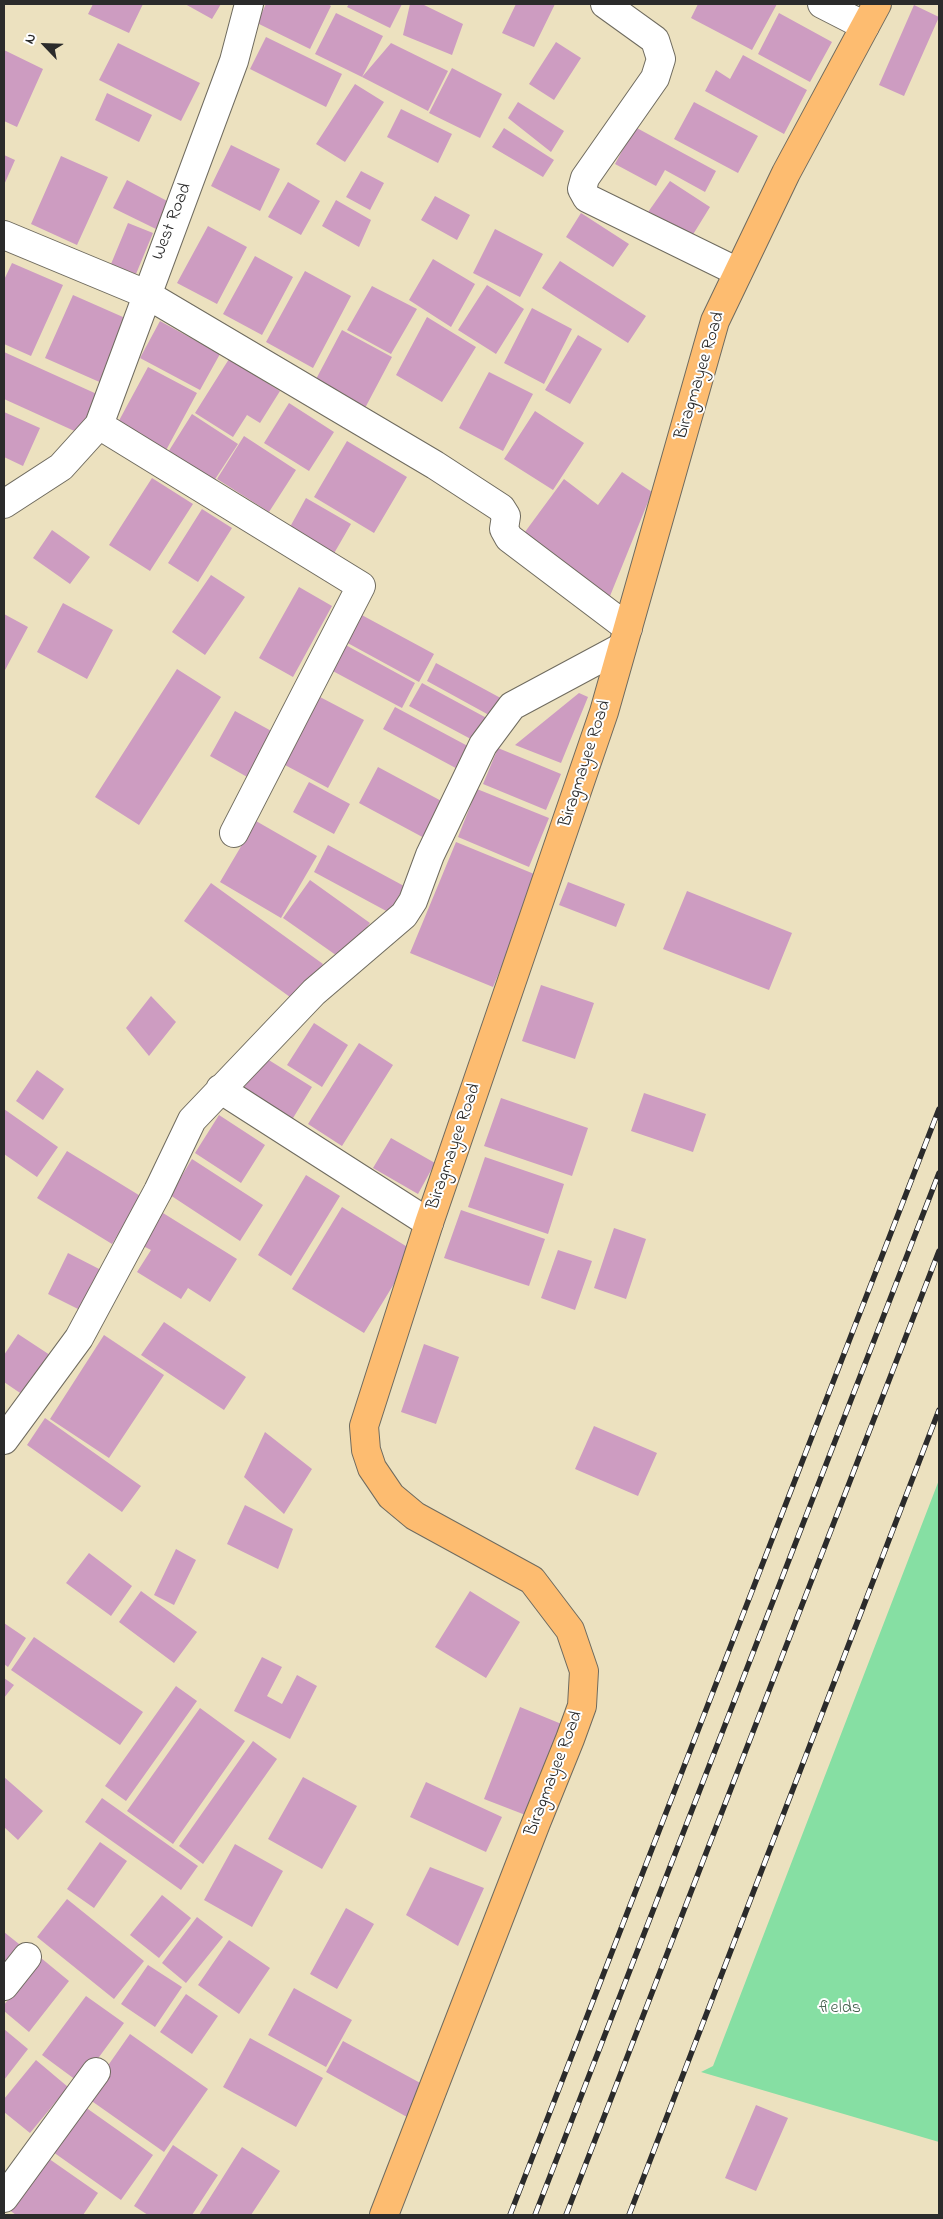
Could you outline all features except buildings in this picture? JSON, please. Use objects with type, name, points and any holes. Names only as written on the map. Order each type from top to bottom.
[{"type":"main road","name":"Biragmayee Road","points":[[384,2215],[570,1739],[582,1706],[584,1671],[570,1630],[532,1580],[415,1516],[391,1496],[372,1468],[366,1450],[364,1426],[429,1223],[604,712],[715,321],[786,172],[871,15]]},
{"type":"street","name":"West Road","points":[[98,425],[234,60],[249,4]]},
{"type":"street","points":[[605,4],[655,40],[661,59],[655,78],[585,178],[582,189],[587,198],[738,272]]},
{"type":"street","points":[[822,4],[871,15]]},
{"type":"street","points":[[4,235],[146,294],[435,465],[501,508],[506,516],[504,529],[509,538],[625,637],[512,706],[483,745],[430,855],[413,901],[404,914],[314,992],[192,1120],[158,1191],[79,1338],[4,1440]]},
{"type":"street","points":[[4,504],[61,467],[98,425],[361,586],[234,833]]},
{"type":"street","points":[[220,1089],[429,1223]]},
{"type":"street","points":[[4,1986],[26,1957]]},
{"type":"street","points":[[4,2198],[96,2072]]},
{"type":"green space","name":"fields","points":[[939,1480],[939,2142],[701,2072],[713,2066]]},
{"type":"railway","points":[[510,2215],[939,1109]]},
{"type":"railway","points":[[535,2215],[939,1173]]},
{"type":"railway","points":[[566,2215],[939,1251]]},
{"type":"railway","points":[[629,2215],[939,1410]]}]
